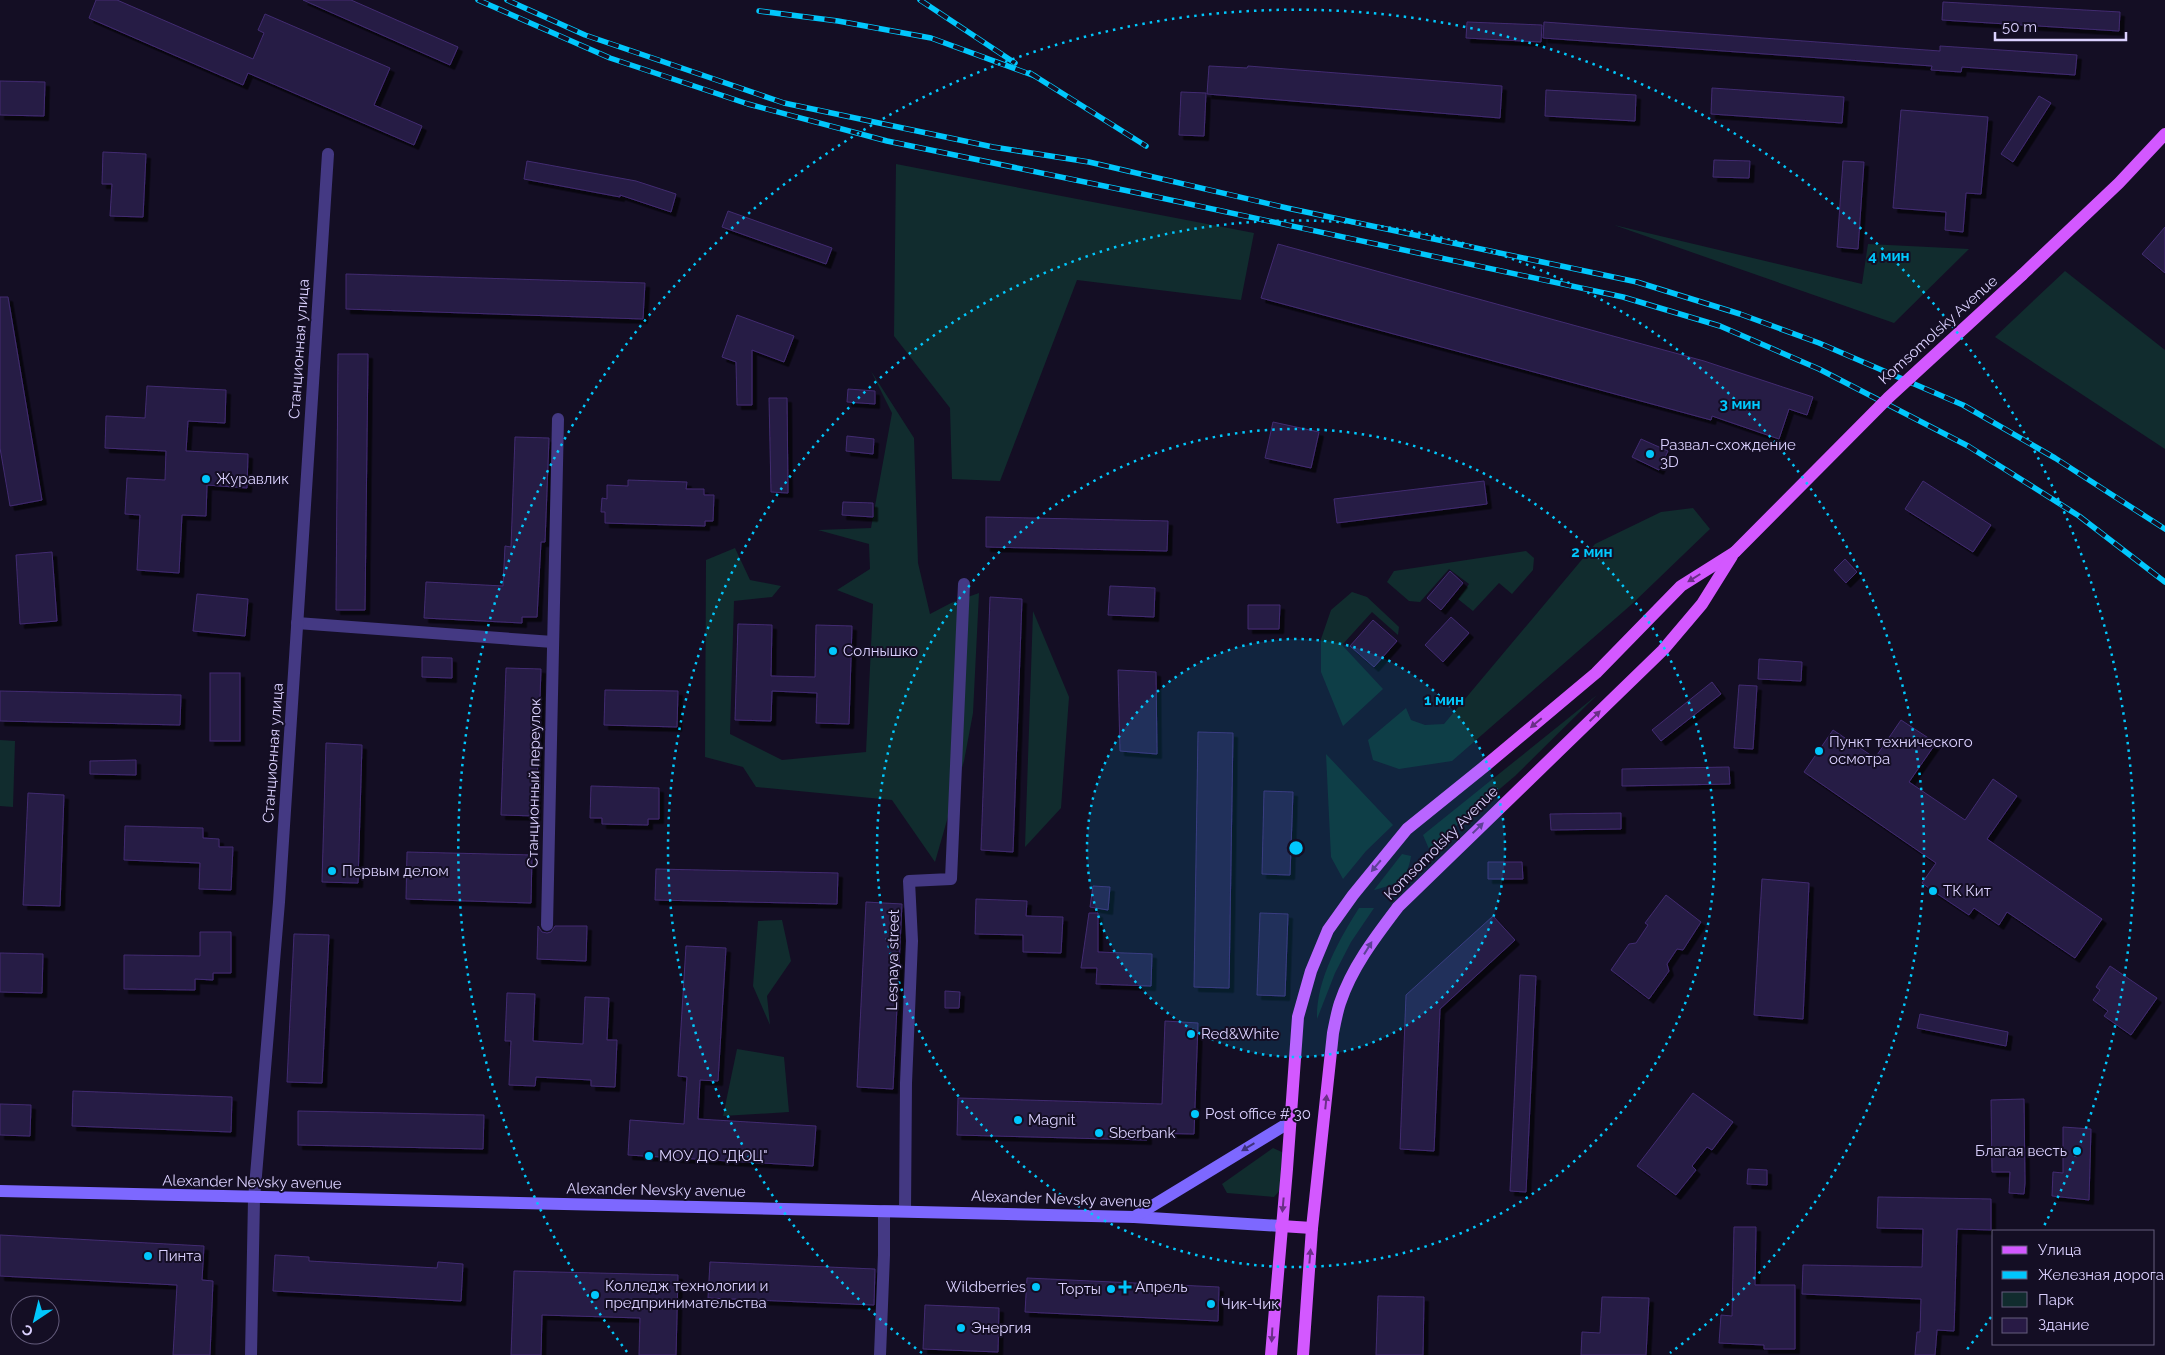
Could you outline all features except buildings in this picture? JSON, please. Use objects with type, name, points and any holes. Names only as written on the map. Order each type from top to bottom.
[{"type":"main road","name":"Komsomolsky Avenue","points":[[1312,1228],[1333,1033],[1340,1002],[1356,968],[1374,938],[1398,907],[1663,650],[1702,604],[1735,552],[1888,398],[2119,183],[2165,134]]},
{"type":"main road","name":"Komsomolsky Avenue","points":[[1271,1355],[1298,1018],[1311,971],[1328,930],[1353,894],[1407,829],[1596,672],[1681,586],[1735,552]]},
{"type":"main road","points":[[1134,1217],[1290,1122]]},
{"type":"main road","name":"Alexander Nevsky avenue","points":[[0,1191],[254,1199],[884,1211]]},
{"type":"main road","name":"Alexander Nevsky avenue","points":[[905,1212],[1134,1217],[1312,1228]]},
{"type":"main road","points":[[1303,1355],[1312,1228]]},
{"type":"street","name":"Станционная улица","points":[[251,1355],[254,1199],[279,902],[328,154]]},
{"type":"street","name":"Станционный переулок","points":[[547,925],[558,419]]},
{"type":"street","name":"Lesnaya street","points":[[905,1212],[906,1083],[912,941],[909,882],[951,879],[964,584]]},
{"type":"street","points":[[297,623],[553,642]]},
{"type":"street","points":[[880,1355],[884,1211],[905,1212]]},
{"type":"green space","points":[[896,164],[1254,233],[1241,300],[1077,280],[1000,481],[952,479],[950,408],[894,336]]},
{"type":"green space","points":[[1614,225],[1862,284],[1868,244],[1969,249],[1894,323]]},
{"type":"green space","points":[[2065,271],[2165,350],[2165,449],[1995,337]]},
{"type":"green space","points":[[871,371],[914,438],[918,563],[930,614],[951,603],[979,593],[973,713],[964,761],[935,862],[892,800],[756,787],[743,767],[705,757],[706,560],[735,548],[750,580],[781,586],[772,597],[734,601],[730,734],[782,760],[866,752],[873,604],[837,590],[870,569],[869,544],[818,530],[871,528],[892,413]]},
{"type":"green space","points":[[1693,508],[1710,529],[1632,604],[1452,761],[1399,769],[1373,760],[1368,740],[1406,708],[1411,720],[1425,725],[1444,724],[1595,544],[1661,512]]},
{"type":"green space","points":[[1526,551],[1534,558],[1533,570],[1512,594],[1499,583],[1473,611],[1458,599],[1469,584],[1449,569],[1420,602],[1409,601],[1387,582],[1394,571]]},
{"type":"green space","points":[[1352,592],[1367,597],[1399,627],[1398,635],[1372,612],[1342,645],[1383,689],[1343,726],[1321,672],[1321,639],[1331,610]]},
{"type":"green space","points":[[1033,611],[1069,697],[1061,808],[1025,847]]},
{"type":"green space","points":[[1597,695],[1515,776],[1429,849],[1423,835]]},
{"type":"green space","points":[[0,740],[15,741],[13,807],[0,806]]},
{"type":"green space","points":[[1326,754],[1393,825],[1366,851],[1343,879],[1331,857]]},
{"type":"green space","points":[[1402,854],[1411,856],[1404,876],[1389,886],[1374,890]]},
{"type":"green space","points":[[1359,908],[1374,908],[1351,942],[1335,973],[1317,1019],[1320,990],[1330,961]]},
{"type":"green space","points":[[782,920],[791,961],[767,996],[770,1025],[753,986],[758,921]]},
{"type":"green space","points":[[737,1049],[784,1057],[789,1112],[723,1116]]},
{"type":"green space","points":[[1273,1148],[1284,1153],[1282,1188],[1274,1197],[1227,1193],[1222,1184]]},
{"type":"railway","points":[[478,0],[610,58],[748,104],[887,141],[1623,297],[1720,326],[1819,369],[1968,446],[2079,516],[2165,582]]},
{"type":"railway","points":[[507,0],[585,35],[784,103],[993,147],[1089,162],[1287,208],[1637,282],[1740,314],[1819,343],[1963,405],[2055,458],[2165,529]]},
{"type":"railway","points":[[920,0],[1015,63]]},
{"type":"railway","points":[[759,11],[838,21],[931,38],[1035,76]]},
{"type":"railway","points":[[1030,73],[1146,146]]},
{"type":"place","name":"Развал-схождение 3D","points":[[1650,454]]},
{"type":"place","name":"Журавлик","points":[[206,479]]},
{"type":"place","name":"Солнышко","points":[[833,651]]},
{"type":"place","name":"Пункт технического осмотра","points":[[1819,751]]},
{"type":"place","name":"Первым делом","points":[[332,871]]},
{"type":"place","name":"ТК Кит","points":[[1933,891]]},
{"type":"place","name":"Red&White","points":[[1191,1034]]},
{"type":"place","name":"Post office # 30","points":[[1195,1114]]},
{"type":"place","name":"Magnit","points":[[1018,1120]]},
{"type":"place","name":"Sberbank","points":[[1099,1133]]},
{"type":"place","name":"Благая весть","points":[[2077,1151]]},
{"type":"place","name":"МОУ ДО \"ДЮЦ\"","points":[[649,1156]]},
{"type":"place","name":"Пинта","points":[[148,1256]]},
{"type":"place","name":"Wildberries","points":[[1036,1287]]},
{"type":"place","name":"Апрель","points":[[1125,1287]]},
{"type":"place","name":"Торты","points":[[1111,1289]]},
{"type":"place","name":"Колледж технологии и предпринимательства","points":[[595,1295]]},
{"type":"place","name":"Чик-Чик","points":[[1211,1304]]},
{"type":"place","name":"Энергия","points":[[961,1328]]}]
